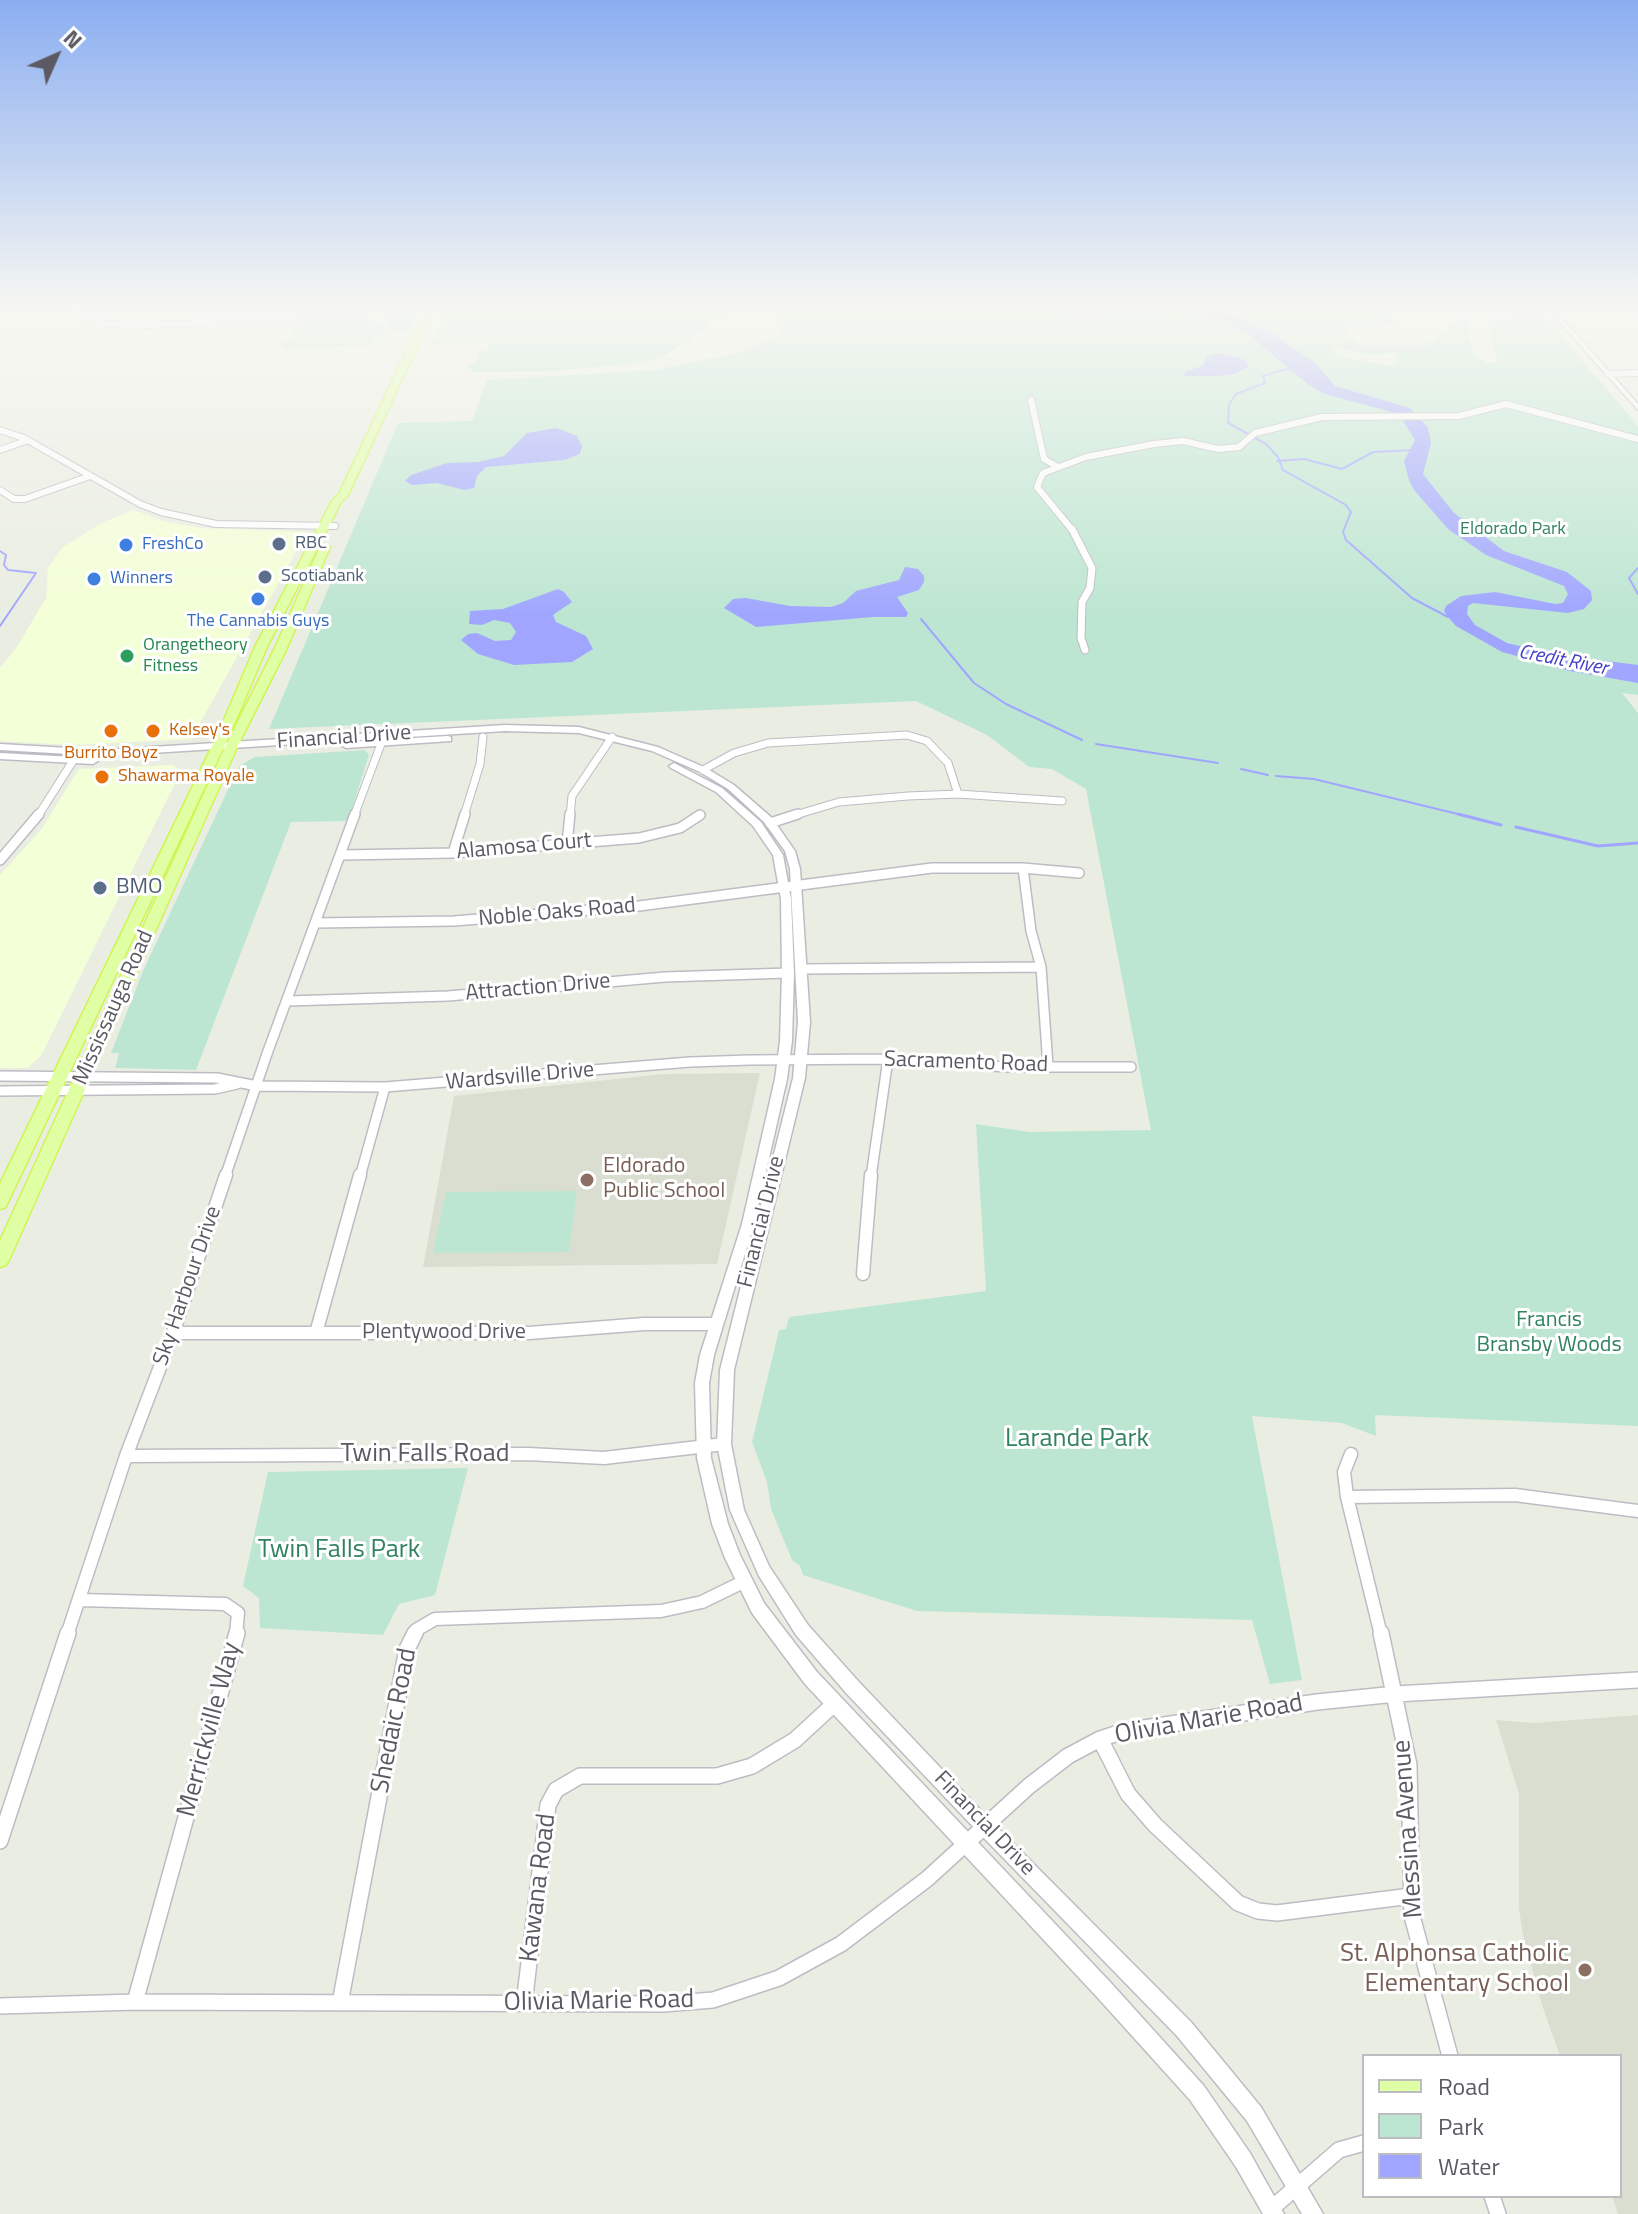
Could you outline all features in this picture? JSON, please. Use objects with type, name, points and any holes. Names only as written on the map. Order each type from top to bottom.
[{"type":"main road","name":"Mississauga Road","points":[[0,1202],[223,749],[280,650],[343,495],[383,409]]},
{"type":"main road","name":"Mississauga Road","points":[[0,1260],[80,1084],[223,749],[261,647],[332,523]]},
{"type":"street","points":[[1033,409],[1044,459],[1058,467]]},
{"type":"street","points":[[1085,650],[1081,638],[1082,602],[1090,588],[1092,568],[1078,537],[1037,487],[1043,473],[1086,457],[1154,444],[1183,441],[1218,449],[1239,447],[1255,433],[1322,417],[1464,415],[1486,409]]},
{"type":"street","points":[[1526,409],[1638,439]]},
{"type":"street","points":[[0,430],[28,440],[148,508],[228,525],[332,523]]},
{"type":"street","points":[[0,450],[28,440]]},
{"type":"street","points":[[0,490],[14,499],[25,499],[90,476]]},
{"type":"street","name":"Financial Drive","points":[[0,756],[75,757],[223,749],[535,727],[655,749],[703,770],[731,787],[770,823],[790,851],[797,884],[803,969],[801,1060],[732,1342],[725,1390],[724,1444],[737,1510],[764,1571],[802,1630],[985,1827],[1184,2029],[1254,2114],[1313,2214]]},
{"type":"street","name":"Financial Drive","points":[[383,739],[543,735],[609,740],[675,766],[733,800],[766,834],[778,855],[784,885],[788,973],[783,1060],[748,1224],[716,1324],[702,1383],[703,1446],[720,1524],[758,1608],[779,1638],[834,1704],[1183,2077],[1221,2126],[1272,2211]]},
{"type":"street","points":[[703,770],[746,748],[768,743],[907,735],[927,741],[948,763],[958,794]]},
{"type":"street","points":[[453,853],[480,764],[483,737]]},
{"type":"street","name":"Sky Harbour Drive","points":[[0,1841],[126,1456],[173,1333],[257,1086],[383,739]]},
{"type":"street","points":[[567,844],[572,796],[609,740]]},
{"type":"street","name":"Financial Drive","points":[[0,747],[75,757]]},
{"type":"street","points":[[0,860],[33,824],[75,757]]},
{"type":"street","points":[[770,823],[839,802],[958,794],[1062,801]]},
{"type":"street","name":"Alamosa Court","points":[[342,855],[453,853],[567,844],[661,833],[680,828],[700,815]]},
{"type":"street","name":"Noble Oaks Road","points":[[315,923],[485,919],[639,906],[932,868],[1023,868],[1079,873]]},
{"type":"street","points":[[1023,868],[1031,931],[1041,967],[1048,1066]]},
{"type":"street","points":[[803,969],[1041,967]]},
{"type":"street","name":"Attraction Drive","points":[[288,1001],[448,996],[665,977],[788,973]]},
{"type":"street","points":[[863,1274],[872,1167],[888,1059]]},
{"type":"street","name":"Sacramento Road","points":[[801,1060],[888,1059],[1007,1067],[1131,1067]]},
{"type":"street","name":"Wardsville Drive","points":[[80,1084],[215,1089],[239,1083],[257,1086],[385,1087],[475,1082],[687,1062],[801,1060]]},
{"type":"street","points":[[0,1076],[80,1084]]},
{"type":"street","points":[[0,1091],[56,1083],[80,1084]]},
{"type":"street","points":[[316,1333],[385,1087]]},
{"type":"street","name":"Plentywood Drive","points":[[173,1333],[529,1333],[644,1324],[716,1324]]},
{"type":"street","name":"Twin Falls Road","points":[[126,1456],[528,1454],[604,1458],[724,1444]]},
{"type":"street","name":"Messina Avenue","points":[[1351,1454],[1344,1472],[1347,1497],[1396,1694],[1409,1765],[1412,1916],[1449,2054]]},
{"type":"street","points":[[1347,1497],[1515,1495],[1638,1511]]},
{"type":"street","name":"Shedaic Road","points":[[340,2003],[407,1649],[416,1630],[435,1619],[661,1611],[702,1602],[745,1581]]},
{"type":"street","name":"Merrickville Way","points":[[81,1600],[225,1604],[238,1613],[238,1629],[135,2002]]},
{"type":"street","name":"Olivia Marie Road","points":[[0,2006],[135,2002],[663,2004],[713,2000],[779,1978],[841,1944],[927,1879],[1029,1786],[1068,1756],[1100,1739],[1155,1726],[1317,1702],[1396,1694],[1638,1680]]},
{"type":"street","name":"Kawana Road","points":[[524,2004],[548,1805],[556,1790],[580,1776],[717,1776],[752,1766],[795,1740],[834,1704]]},
{"type":"street","points":[[1100,1739],[1128,1794],[1155,1825],[1238,1903],[1258,1911],[1277,1913],[1411,1896]]},
{"type":"street","points":[[1272,2211],[1339,2150],[1362,2144]]},
{"type":"shaded area","points":[[134,510],[163,521],[200,528],[307,532],[191,739],[74,745],[0,741],[0,668],[17,647],[46,598],[48,568],[62,548],[101,523]]},
{"type":"shaded area","points":[[173,765],[181,771],[41,1056],[27,1068],[0,1068],[0,875],[41,830],[79,769]]},
{"type":"shaded area","name":"Eldorado Public School","points":[[760,1073],[717,1264],[423,1267],[454,1096],[664,1074]]},
{"type":"shaded area","name":"St. Alphonsa Catholic Elementary School","points":[[1638,1715],[1638,2214],[1618,2214],[1613,2198],[1622,2198],[1622,2054],[1559,2054],[1523,1935],[1519,1909],[1519,1794],[1496,1720],[1534,1723]]},
{"type":"green space","points":[[476,409],[1624,409],[1638,426],[1638,695],[1622,693],[1638,713],[1638,1426],[1375,1415],[1376,1436],[1342,1423],[1252,1416],[1302,1680],[1270,1684],[1252,1620],[917,1611],[803,1575],[800,1566],[792,1560],[771,1509],[767,1482],[752,1442],[779,1330],[786,1329],[789,1317],[986,1291],[976,1124],[1029,1132],[1151,1130],[1086,789],[1052,769],[1029,767],[987,735],[916,701],[269,729],[398,423],[472,421]]},
{"type":"green space","points":[[365,750],[369,755],[348,821],[291,822],[196,1070],[115,1068],[119,1053],[111,1053],[143,971],[239,766],[255,757]]},
{"type":"green space","points":[[577,1191],[569,1252],[433,1253],[446,1192]]},
{"type":"green space","name":"Twin Falls Park","points":[[468,1468],[435,1595],[399,1604],[383,1635],[260,1628],[259,1598],[243,1586],[268,1472]]},
{"type":"water","name":"Credit River","points":[[1382,409],[1411,409],[1428,428],[1431,443],[1423,474],[1454,513],[1504,551],[1567,572],[1591,591],[1592,600],[1584,609],[1568,613],[1473,603],[1468,606],[1467,614],[1475,625],[1507,643],[1559,655],[1638,665],[1638,683],[1570,671],[1502,652],[1456,626],[1448,617],[1444,611],[1446,606],[1461,596],[1495,592],[1555,604],[1563,603],[1568,594],[1564,586],[1486,555],[1448,529],[1409,480],[1404,461],[1415,440],[1399,414]]},
{"type":"water","points":[[556,428],[577,436],[582,446],[580,454],[564,460],[486,467],[477,476],[474,488],[464,490],[437,483],[412,485],[405,481],[411,475],[447,463],[478,462],[504,456],[527,433]]},
{"type":"water","points":[[905,567],[918,569],[924,576],[919,590],[897,597],[908,613],[906,617],[756,627],[724,608],[733,599],[746,598],[790,606],[831,607],[843,603],[856,591],[899,580]]},
{"type":"water","points":[[558,589],[572,602],[553,615],[556,622],[586,636],[593,649],[572,662],[514,665],[478,654],[461,640],[468,634],[477,633],[495,641],[511,640],[516,632],[510,623],[494,620],[482,625],[469,624],[470,611],[503,609]]},
{"type":"waterway","points":[[1229,409],[1228,423],[1266,444],[1279,461]]},
{"type":"waterway","points":[[1279,461],[1304,459],[1342,469],[1373,452],[1415,450]]},
{"type":"waterway","points":[[1279,461],[1283,470],[1346,505],[1351,512],[1343,532],[1346,540],[1412,598],[1448,617]]},
{"type":"waterway","points":[[0,551],[6,555],[4,565],[8,570],[36,573],[0,626]]},
{"type":"waterway","points":[[1638,568],[1629,578],[1638,594]]},
{"type":"waterway","points":[[921,619],[974,683],[1006,704],[1082,740]]},
{"type":"waterway","points":[[1096,744],[1218,763]]},
{"type":"waterway","points":[[1241,769],[1268,775]]},
{"type":"waterway","points":[[1276,776],[1314,779],[1462,815]]},
{"type":"waterway","points":[[1458,814],[1462,815]]},
{"type":"waterway","points":[[1462,815],[1501,825]]},
{"type":"waterway","points":[[1516,827],[1598,846],[1638,843]]},
{"type":"place","name":"RBC","points":[[279,544]]},
{"type":"place","name":"FreshCo","points":[[126,545]]},
{"type":"place","name":"Scotiabank","points":[[265,577]]},
{"type":"place","name":"Winners","points":[[94,579]]},
{"type":"place","name":"The Cannabis Guys","points":[[258,599]]},
{"type":"place","name":"Orangetheory Fitness","points":[[127,656]]},
{"type":"place","name":"Burrito Boyz","points":[[111,731]]},
{"type":"place","name":"Kelsey's","points":[[153,731]]},
{"type":"place","name":"Shawarma Royale","points":[[102,777]]},
{"type":"place","name":"BMO","points":[[100,888]]},
{"type":"place","name":"Eldorado Public School","points":[[587,1180]]},
{"type":"place","name":"St. Alphonsa Catholic Elementary School","points":[[1585,1970]]},
{"type":"park label","name":"Eldorado Park","points":[[1513,530]]},
{"type":"park label","name":"Francis Bransby Woods","points":[[1549,1334]]},
{"type":"park label","name":"Larande Park","points":[[1077,1440]]}]
